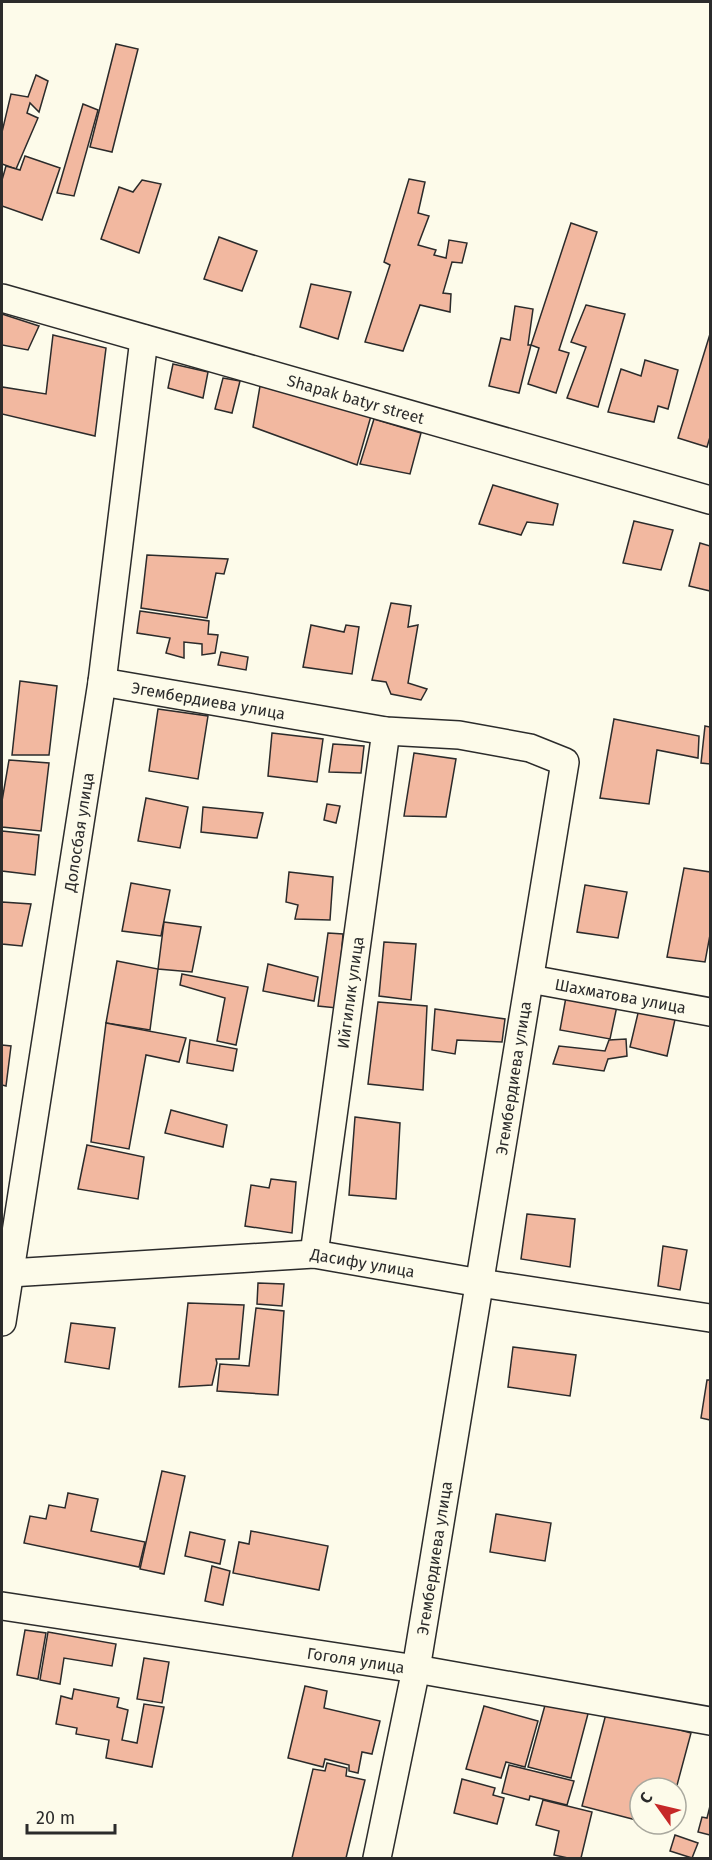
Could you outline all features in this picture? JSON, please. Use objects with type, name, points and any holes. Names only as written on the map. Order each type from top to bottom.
[{"type":"street","name":"Shapak batyr street","points":[[2,298],[711,500]]},
{"type":"street","name":"Долосбая улица","points":[[2,1322],[102,682],[144,339]]},
{"type":"street","name":"Эгембердиева улица","points":[[102,682],[386,731],[459,735],[530,748],[565,762],[416,1669],[377,1858]]},
{"type":"street","name":"Ийгилик улица","points":[[314,1254],[386,731]]},
{"type":"street","name":"Шахматова улица","points":[[530,979],[711,1012]]},
{"type":"street","name":"Дасифу улица","points":[[10,1273],[314,1254],[480,1283],[711,1318]]},
{"type":"street","name":"Гоголя улица","points":[[2,1606],[416,1669],[711,1721]]},
{"type":"building","points":[[116,44],[138,49],[112,152],[90,147]]},
{"type":"building","points":[[36,75],[48,81],[39,112],[30,103],[27,113],[38,118],[16,169],[2,164],[2,132],[11,94],[28,97]]},
{"type":"building","points":[[83,104],[98,110],[74,196],[57,193]]},
{"type":"building","points":[[25,156],[60,168],[42,220],[2,206],[2,180],[6,166],[20,170]]},
{"type":"building","points":[[409,179],[425,182],[418,213],[429,216],[418,245],[436,250],[434,255],[446,258],[449,240],[467,243],[462,263],[452,262],[443,293],[451,294],[450,312],[420,305],[403,351],[365,342],[390,265],[384,262]]},
{"type":"building","points":[[142,180],[161,184],[139,253],[101,239],[119,187],[133,192]]},
{"type":"building","points":[[571,223],[597,232],[559,350],[569,353],[556,393],[528,384],[539,348],[531,345]]},
{"type":"building","points":[[219,237],[257,251],[242,291],[204,279]]},
{"type":"building","points":[[311,284],[351,292],[338,339],[300,327]]},
{"type":"building","points":[[586,305],[625,314],[598,407],[567,398],[586,347],[571,342]]},
{"type":"building","points":[[515,306],[533,309],[528,345],[531,345],[519,393],[489,386],[501,338],[510,340]]},
{"type":"building","points":[[2,314],[39,326],[28,350],[2,345]]},
{"type":"building","points":[[710,334],[710,437],[707,447],[678,438]]},
{"type":"building","points":[[53,335],[106,348],[95,436],[2,414],[2,387],[46,394]]},
{"type":"building","points":[[645,360],[678,370],[668,409],[658,406],[654,422],[608,412],[621,369],[641,376]]},
{"type":"building","points":[[173,364],[208,372],[203,398],[168,388]]},
{"type":"building","points":[[223,378],[240,381],[232,413],[215,409]]},
{"type":"building","points":[[260,386],[371,416],[357,465],[253,427]]},
{"type":"building","points":[[374,419],[421,433],[410,474],[360,464]]},
{"type":"building","points":[[493,485],[558,504],[553,525],[527,522],[521,535],[479,524]]},
{"type":"building","points":[[634,521],[673,530],[661,570],[623,563]]},
{"type":"building","points":[[700,543],[710,546],[710,591],[689,586]]},
{"type":"building","points":[[147,555],[228,559],[224,574],[216,573],[207,618],[141,608]]},
{"type":"building","points":[[391,603],[411,606],[408,627],[418,625],[408,683],[427,689],[421,700],[391,694],[386,682],[372,680]]},
{"type":"building","points":[[140,611],[209,621],[208,634],[218,635],[215,653],[202,655],[202,644],[184,642],[184,658],[166,653],[170,638],[137,633]]},
{"type":"building","points":[[311,625],[344,632],[346,625],[359,627],[352,674],[303,667]]},
{"type":"building","points":[[221,652],[248,657],[246,670],[218,665]]},
{"type":"building","points":[[20,681],[57,686],[49,755],[12,755]]},
{"type":"building","points":[[158,709],[208,716],[198,779],[149,771]]},
{"type":"building","points":[[614,719],[699,736],[698,758],[657,750],[649,804],[600,798]]},
{"type":"building","points":[[705,726],[710,727],[710,764],[701,763]]},
{"type":"building","points":[[272,733],[323,739],[317,782],[268,776]]},
{"type":"building","points":[[333,744],[364,746],[361,773],[329,772]]},
{"type":"building","points":[[414,753],[456,759],[446,817],[404,816]]},
{"type":"building","points":[[9,760],[49,763],[41,831],[2,827],[2,801]]},
{"type":"building","points":[[146,798],[188,807],[180,848],[138,841]]},
{"type":"building","points":[[327,804],[340,806],[336,823],[324,820]]},
{"type":"building","points":[[203,807],[263,813],[257,838],[201,832]]},
{"type":"building","points":[[2,831],[39,835],[35,875],[2,871]]},
{"type":"building","points":[[684,868],[710,872],[710,935],[705,962],[667,957]]},
{"type":"building","points":[[289,872],[333,877],[330,920],[295,919],[298,905],[286,902]]},
{"type":"building","points":[[131,883],[170,890],[161,936],[122,931]]},
{"type":"building","points":[[585,885],[627,892],[618,938],[577,932]]},
{"type":"building","points":[[2,902],[31,904],[22,946],[2,944]]},
{"type":"building","points":[[164,922],[201,927],[192,972],[158,969]]},
{"type":"building","points":[[328,933],[343,934],[337,1008],[318,1006]]},
{"type":"building","points":[[384,942],[416,944],[411,1000],[379,996]]},
{"type":"building","points":[[117,961],[158,969],[150,1030],[106,1023]]},
{"type":"building","points":[[268,964],[318,977],[314,1001],[263,991]]},
{"type":"building","points":[[182,974],[248,987],[236,1045],[217,1041],[225,998],[180,985]]},
{"type":"building","points":[[566,997],[617,1006],[610,1039],[560,1030]]},
{"type":"building","points":[[378,1002],[427,1006],[423,1090],[368,1084]]},
{"type":"building","points":[[435,1009],[505,1019],[502,1042],[457,1040],[455,1054],[432,1050]]},
{"type":"building","points":[[639,1009],[676,1015],[667,1056],[630,1047]]},
{"type":"building","points":[[106,1023],[186,1038],[179,1062],[146,1055],[129,1149],[91,1142]]},
{"type":"building","points":[[626,1039],[627,1056],[608,1059],[604,1071],[553,1064],[559,1046],[605,1051],[609,1040]]},
{"type":"building","points":[[190,1040],[237,1049],[233,1071],[187,1063]]},
{"type":"building","points":[[2,1045],[11,1046],[6,1086],[2,1085]]},
{"type":"building","points":[[171,1110],[227,1125],[223,1147],[165,1133]]},
{"type":"building","points":[[355,1117],[400,1123],[396,1199],[349,1195]]},
{"type":"building","points":[[87,1145],[144,1157],[138,1199],[78,1189]]},
{"type":"building","points":[[271,1179],[296,1182],[292,1233],[245,1226],[251,1185],[269,1188]]},
{"type":"building","points":[[527,1214],[575,1219],[570,1267],[521,1259]]},
{"type":"building","points":[[663,1246],[687,1250],[680,1290],[658,1286]]},
{"type":"building","points":[[258,1283],[284,1284],[282,1306],[257,1304]]},
{"type":"building","points":[[188,1303],[244,1305],[239,1359],[216,1359],[212,1385],[179,1387]]},
{"type":"building","points":[[256,1308],[284,1311],[278,1395],[217,1391],[220,1364],[249,1366]]},
{"type":"building","points":[[71,1323],[115,1328],[109,1369],[65,1362]]},
{"type":"building","points":[[513,1347],[576,1355],[570,1396],[508,1387]]},
{"type":"building","points":[[707,1380],[710,1380],[710,1420],[701,1418]]},
{"type":"building","points":[[162,1471],[185,1476],[164,1574],[140,1569]]},
{"type":"building","points":[[68,1493],[98,1499],[91,1531],[145,1542],[139,1567],[24,1543],[30,1516],[46,1519],[49,1505],[65,1508]]},
{"type":"building","points":[[496,1514],[551,1523],[545,1561],[490,1552]]},
{"type":"building","points":[[251,1531],[328,1546],[319,1590],[233,1573],[239,1542],[249,1544]]},
{"type":"building","points":[[190,1532],[225,1540],[220,1564],[185,1556]]},
{"type":"building","points":[[212,1566],[230,1571],[223,1605],[205,1601]]},
{"type":"building","points":[[25,1630],[46,1633],[38,1679],[17,1675]]},
{"type":"building","points":[[48,1632],[116,1644],[112,1666],[64,1658],[60,1684],[40,1680]]},
{"type":"building","points":[[144,1658],[169,1662],[162,1703],[137,1699]]},
{"type":"building","points":[[305,1686],[327,1691],[324,1708],[380,1721],[372,1754],[362,1752],[358,1773],[349,1771],[349,1765],[325,1759],[323,1767],[288,1758]]},
{"type":"building","points":[[74,1689],[119,1698],[117,1707],[128,1710],[122,1740],[137,1743],[144,1704],[164,1707],[152,1767],[106,1758],[109,1740],[76,1734],[77,1728],[56,1724],[61,1696],[72,1699]]},
{"type":"building","points":[[547,1698],[589,1710],[571,1778],[528,1767]]},
{"type":"building","points":[[484,1706],[538,1721],[525,1767],[506,1762],[501,1778],[466,1769]]},
{"type":"building","points":[[607,1710],[691,1733],[679,1776],[628,1776],[628,1818],[582,1806]]},
{"type":"building","points":[[327,1763],[347,1768],[346,1776],[365,1780],[346,1858],[292,1858],[313,1769],[325,1771]]},
{"type":"building","points":[[509,1765],[574,1781],[567,1805],[530,1796],[529,1800],[502,1793]]},
{"type":"building","points":[[462,1779],[495,1788],[493,1795],[504,1798],[497,1824],[454,1813]]},
{"type":"building","points":[[543,1800],[592,1812],[581,1858],[554,1855],[559,1831],[536,1825]]},
{"type":"building","points":[[710,1806],[710,1835],[698,1832],[702,1817],[707,1818]]},
{"type":"building","points":[[675,1836],[698,1843],[692,1858],[670,1851]]}]
